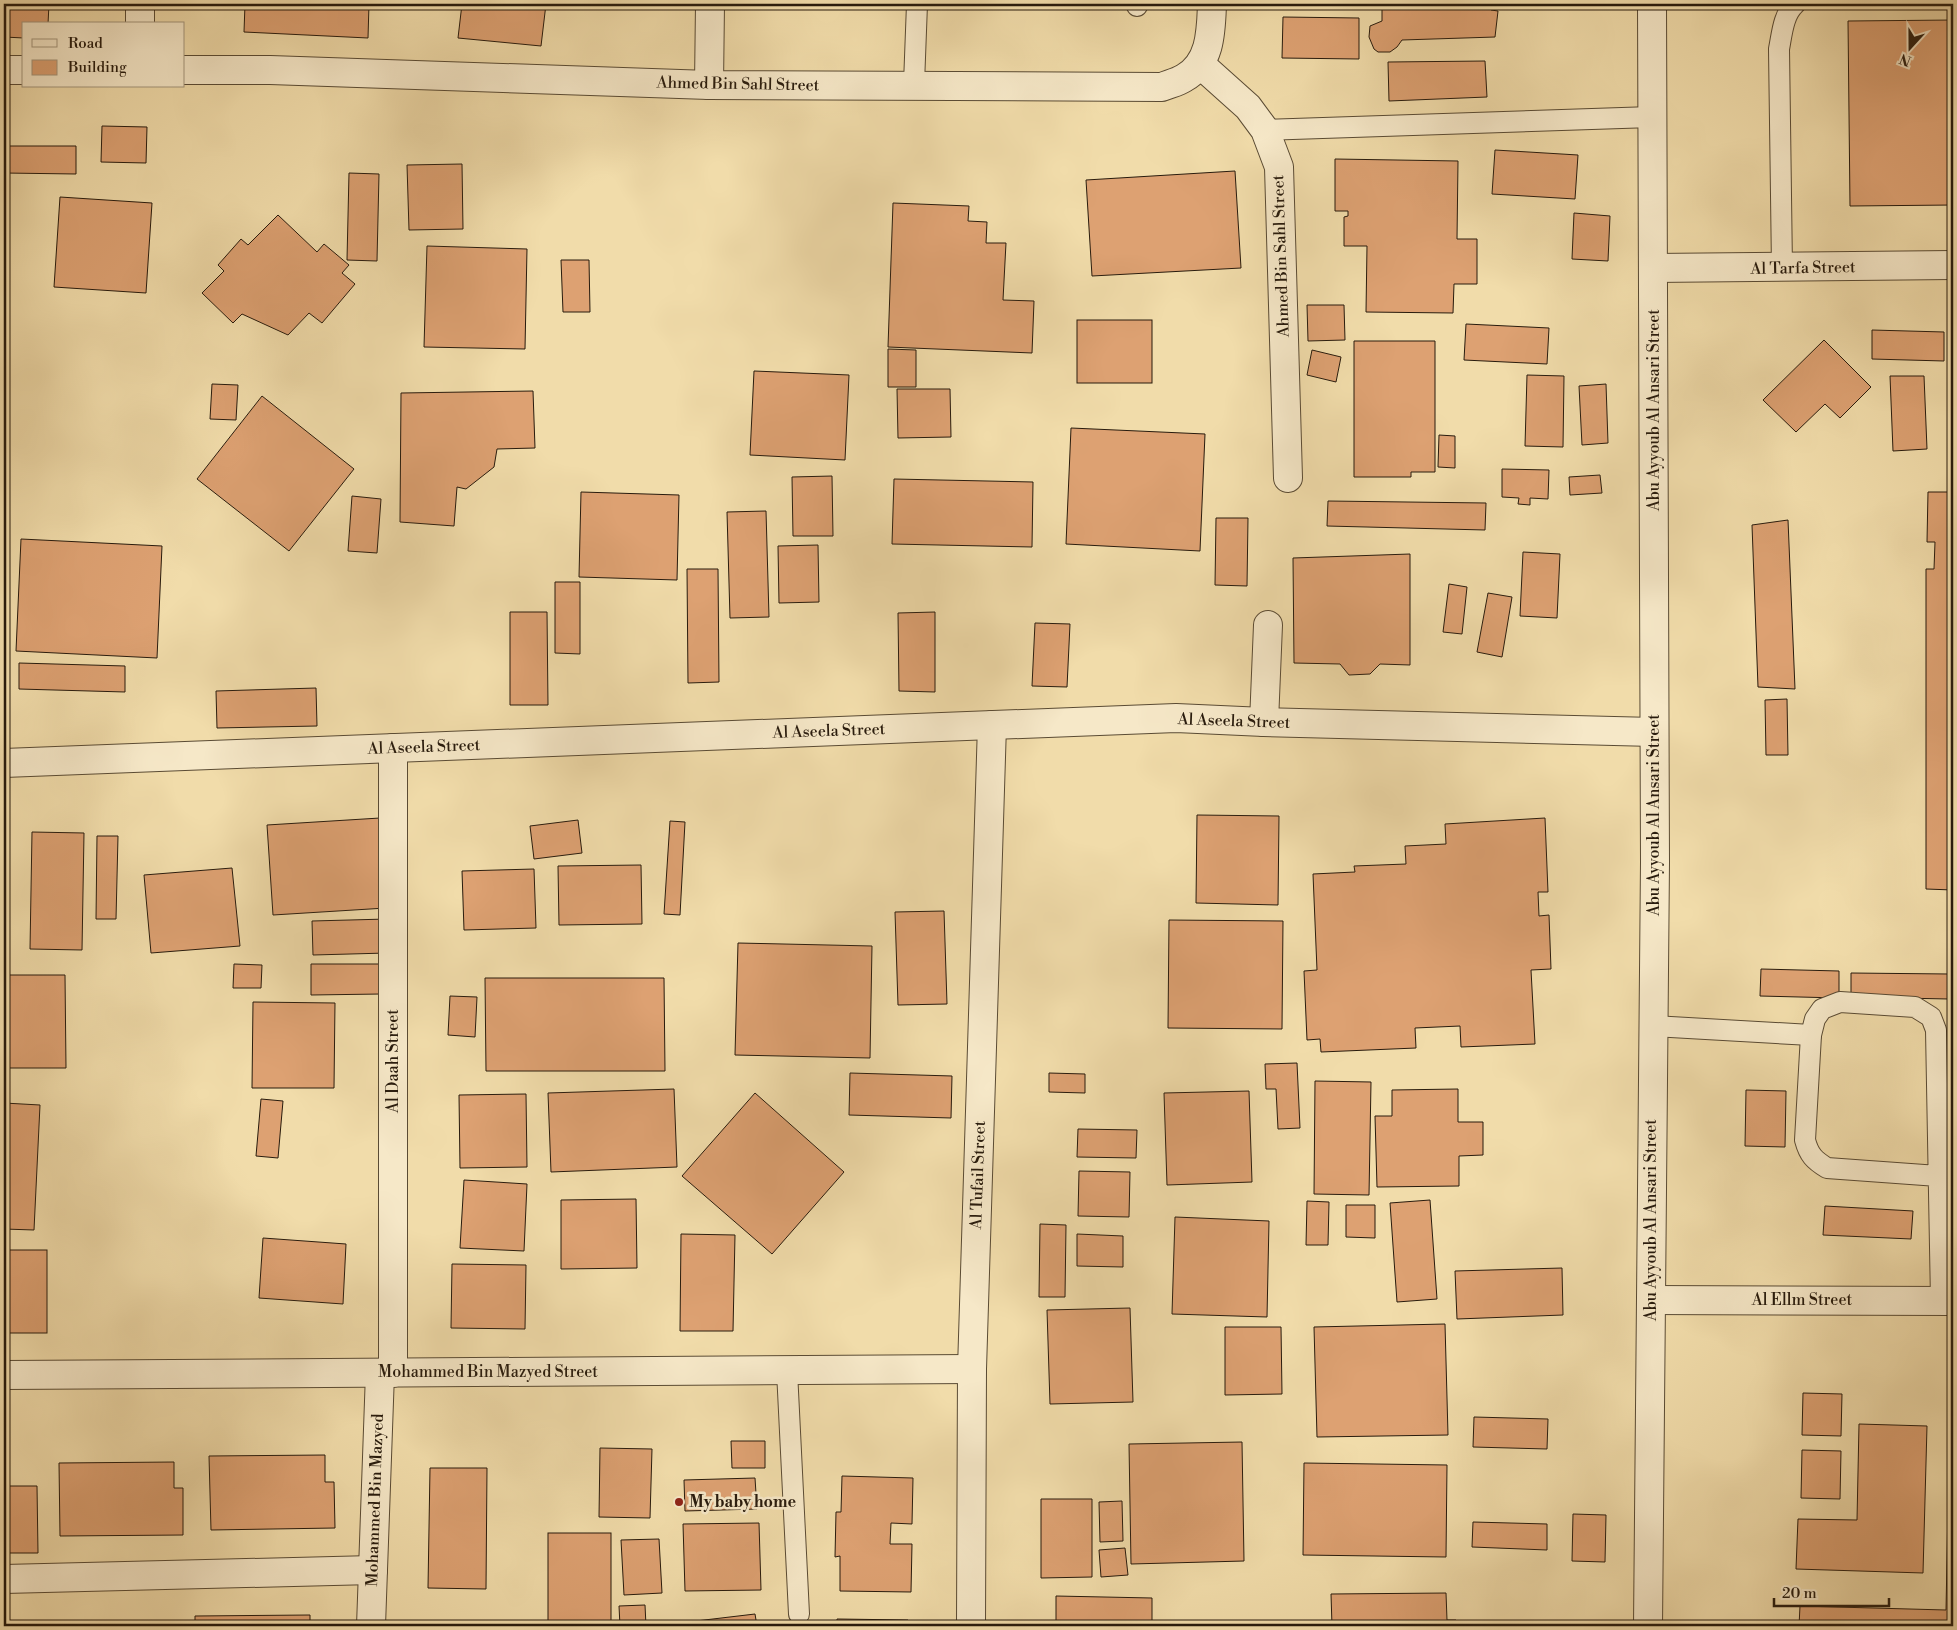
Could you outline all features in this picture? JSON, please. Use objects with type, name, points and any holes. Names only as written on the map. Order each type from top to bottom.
[{"type":"street","points":[[140,4],[140,22]]},
{"type":"street","points":[[709,85],[710,4]]},
{"type":"street","name":"Ahmed Bin Sahl Street","points":[[185,70],[270,70],[709,85],[914,84],[1162,87],[1185,78],[1200,64],[1209,46],[1212,4]]},
{"type":"street","name":"Abu Ayyoub Al Ansari Street","points":[[1648,1626],[1654,732],[1652,4]]},
{"type":"street","name":"Ahmed Bin Sahl Street","points":[[1200,64],[1248,107],[1265,130],[1279,167],[1288,478]]},
{"type":"street","points":[[4,70],[22,70]]},
{"type":"street","name":"Al Tarfa Street","points":[[1654,268],[1953,266]]},
{"type":"street","points":[[1264,722],[1268,625]]},
{"type":"street","name":"Al Aseela Street","points":[[4,763],[1176,718],[1654,732]]},
{"type":"street","name":"Al Tufail Street","points":[[971,1626],[972,1369],[992,725]]},
{"type":"street","name":"Al Daah Street","points":[[387,1373],[393,748]]},
{"type":"street","name":"Al Ellm Street","points":[[1651,1300],[1947,1301]]},
{"type":"street","name":"Mohammed Bin Mazyed Street","points":[[4,1375],[972,1369]]},
{"type":"street","name":"Mohammed Bin Mazyed","points":[[371,1626],[373,1570],[387,1373]]},
{"type":"street","points":[[4,1579],[373,1570]]},
{"type":"lane","points":[[914,84],[917,4]]},
{"type":"lane","points":[[1782,268],[1780,49],[1784,24],[1790,8],[1795,4]]},
{"type":"lane","points":[[1265,130],[1652,117]]},
{"type":"lane","points":[[1938,1176],[1827,1168],[1814,1160],[1808,1152],[1805,1140],[1811,1035],[1815,1019],[1822,1009],[1840,1002],[1915,1006],[1931,1017],[1936,1030],[1938,1176],[1947,1301]]},
{"type":"lane","points":[[1653,1026],[1811,1035]]},
{"type":"lane","points":[[788,1370],[799,1614]]},
{"type":"building","points":[[4,4],[49,4],[48,22],[22,22],[22,38],[4,37]]},
{"type":"building","points":[[245,4],[369,4],[368,38],[244,32]]},
{"type":"building","points":[[462,4],[546,4],[541,46],[458,38]]},
{"type":"building","points":[[1378,4],[1492,4],[1491,10],[1498,11],[1495,37],[1402,40],[1390,52],[1378,52],[1374,49],[1369,37],[1370,26],[1382,21],[1382,7]]},
{"type":"building","points":[[1283,17],[1359,18],[1359,59],[1282,58]]},
{"type":"building","points":[[1953,20],[1953,205],[1850,206],[1848,21]]},
{"type":"building","points":[[1485,61],[1487,97],[1389,101],[1388,62]]},
{"type":"building","points":[[102,126],[147,127],[146,163],[101,162]]},
{"type":"building","points":[[4,146],[76,146],[76,174],[4,173]]},
{"type":"building","points":[[1495,150],[1578,155],[1575,199],[1492,194]]},
{"type":"building","points":[[1335,159],[1458,161],[1457,239],[1477,239],[1477,284],[1454,284],[1453,313],[1366,312],[1367,246],[1344,246],[1344,217],[1348,216],[1348,211],[1335,211]]},
{"type":"building","points":[[462,164],[463,229],[409,230],[407,165]]},
{"type":"building","points":[[1235,171],[1241,268],[1092,276],[1086,180]]},
{"type":"building","points":[[349,173],[379,174],[377,261],[347,260]]},
{"type":"building","points":[[60,197],[152,203],[146,293],[54,287]]},
{"type":"building","points":[[893,203],[969,206],[968,221],[987,222],[986,243],[1006,243],[1003,300],[1034,301],[1032,353],[888,347]]},
{"type":"building","points":[[1574,213],[1610,216],[1608,261],[1572,259]]},
{"type":"building","points":[[278,215],[317,252],[324,244],[349,265],[342,273],[355,284],[322,323],[309,313],[288,335],[242,314],[233,323],[202,293],[224,271],[218,265],[241,239],[248,245]]},
{"type":"building","points":[[427,246],[527,249],[525,349],[424,347]]},
{"type":"building","points":[[561,260],[589,260],[590,312],[563,312]]},
{"type":"building","points":[[1307,305],[1344,305],[1345,340],[1308,341]]},
{"type":"building","points":[[1077,320],[1152,320],[1152,383],[1077,383]]},
{"type":"building","points":[[1466,324],[1549,328],[1547,364],[1464,360]]},
{"type":"building","points":[[1872,330],[1944,332],[1944,361],[1872,359]]},
{"type":"building","points":[[1824,340],[1871,387],[1840,418],[1825,404],[1796,432],[1763,400]]},
{"type":"building","points":[[1354,341],[1435,341],[1435,472],[1411,472],[1411,477],[1354,477]]},
{"type":"building","points":[[888,349],[916,350],[916,387],[888,387]]},
{"type":"building","points":[[1312,350],[1341,357],[1336,382],[1307,375]]},
{"type":"building","points":[[754,371],[849,375],[845,460],[750,455]]},
{"type":"building","points":[[1527,375],[1564,376],[1563,447],[1525,446]]},
{"type":"building","points":[[1890,376],[1924,376],[1927,449],[1893,451]]},
{"type":"building","points":[[212,384],[238,385],[236,420],[210,419]]},
{"type":"building","points":[[1606,384],[1608,443],[1582,445],[1579,386]]},
{"type":"building","points":[[897,389],[950,389],[951,437],[898,438]]},
{"type":"building","points":[[533,391],[535,448],[497,449],[494,467],[466,489],[457,487],[454,526],[400,522],[401,393]]},
{"type":"building","points":[[262,396],[354,469],[289,551],[197,479]]},
{"type":"building","points":[[1071,428],[1205,434],[1200,551],[1066,544]]},
{"type":"building","points":[[1439,435],[1455,436],[1455,468],[1438,467]]},
{"type":"building","points":[[1502,469],[1549,470],[1548,499],[1530,498],[1530,505],[1518,504],[1519,498],[1502,497]]},
{"type":"building","points":[[1600,475],[1602,493],[1570,495],[1569,477]]},
{"type":"building","points":[[832,476],[833,536],[793,536],[792,477]]},
{"type":"building","points":[[894,479],[1033,482],[1032,547],[892,544]]},
{"type":"building","points":[[581,492],[679,495],[677,580],[579,577]]},
{"type":"building","points":[[1928,492],[1953,492],[1953,890],[1926,889],[1926,569],[1934,569],[1935,542],[1927,542]]},
{"type":"building","points":[[352,496],[381,499],[377,553],[348,551]]},
{"type":"building","points":[[1328,501],[1486,503],[1485,530],[1327,526]]},
{"type":"building","points":[[766,511],[769,617],[730,618],[727,512]]},
{"type":"building","points":[[1216,518],[1248,518],[1247,586],[1215,585]]},
{"type":"building","points":[[1788,520],[1795,689],[1758,687],[1752,525]]},
{"type":"building","points":[[21,539],[162,546],[157,658],[16,651]]},
{"type":"building","points":[[818,545],[819,602],[779,603],[778,546]]},
{"type":"building","points":[[1523,552],[1560,554],[1557,618],[1520,616]]},
{"type":"building","points":[[1410,554],[1410,665],[1380,664],[1370,674],[1349,675],[1340,664],[1294,663],[1293,558]]},
{"type":"building","points":[[687,569],[718,569],[719,682],[688,683]]},
{"type":"building","points":[[555,582],[580,582],[580,654],[555,653]]},
{"type":"building","points":[[1449,584],[1467,587],[1462,634],[1443,632]]},
{"type":"building","points":[[1488,593],[1512,597],[1502,657],[1477,652]]},
{"type":"building","points":[[510,612],[547,612],[548,705],[510,705]]},
{"type":"building","points":[[935,612],[935,692],[899,691],[898,613]]},
{"type":"building","points":[[1035,623],[1070,624],[1067,687],[1032,686]]},
{"type":"building","points":[[19,663],[125,666],[125,692],[19,689]]},
{"type":"building","points":[[316,688],[317,726],[217,728],[216,691]]},
{"type":"building","points":[[1787,699],[1788,755],[1766,755],[1765,700]]},
{"type":"building","points":[[1197,815],[1279,816],[1278,905],[1196,903]]},
{"type":"building","points":[[380,818],[386,908],[273,915],[267,825]]},
{"type":"building","points":[[1545,818],[1548,892],[1538,892],[1539,916],[1549,915],[1551,969],[1531,970],[1535,1044],[1461,1047],[1460,1026],[1415,1028],[1416,1048],[1321,1052],[1320,1039],[1307,1040],[1304,971],[1317,970],[1313,874],[1355,872],[1354,866],[1406,864],[1405,846],[1446,844],[1445,824]]},
{"type":"building","points":[[578,820],[582,853],[534,859],[530,826]]},
{"type":"building","points":[[670,821],[685,822],[680,915],[664,914]]},
{"type":"building","points":[[32,832],[84,833],[82,950],[30,949]]},
{"type":"building","points":[[97,836],[118,836],[116,919],[96,919]]},
{"type":"building","points":[[641,865],[642,924],[559,925],[558,866]]},
{"type":"building","points":[[232,868],[240,946],[151,953],[144,875]]},
{"type":"building","points":[[534,869],[536,928],[464,930],[462,871]]},
{"type":"building","points":[[944,911],[947,1004],[898,1005],[895,912]]},
{"type":"building","points":[[387,919],[387,953],[313,955],[312,921]]},
{"type":"building","points":[[1169,920],[1283,921],[1282,1029],[1168,1028]]},
{"type":"building","points":[[738,943],[872,946],[870,1058],[735,1055]]},
{"type":"building","points":[[234,964],[262,965],[261,988],[233,988]]},
{"type":"building","points":[[311,964],[381,964],[381,994],[311,995]]},
{"type":"building","points":[[1761,969],[1839,971],[1839,998],[1760,996]]},
{"type":"building","points":[[1851,973],[1949,974],[1949,999],[1851,997]]},
{"type":"building","points":[[4,975],[65,975],[66,1068],[4,1068]]},
{"type":"building","points":[[485,978],[664,978],[665,1071],[486,1071]]},
{"type":"building","points":[[450,996],[477,997],[475,1037],[448,1035]]},
{"type":"building","points":[[253,1002],[335,1003],[334,1088],[252,1088]]},
{"type":"building","points":[[1297,1063],[1300,1128],[1278,1129],[1276,1089],[1266,1089],[1265,1064]]},
{"type":"building","points":[[850,1073],[952,1076],[951,1118],[849,1115]]},
{"type":"building","points":[[1049,1073],[1085,1074],[1085,1093],[1049,1092]]},
{"type":"building","points":[[1315,1081],[1371,1082],[1369,1195],[1314,1194]]},
{"type":"building","points":[[674,1089],[677,1167],[551,1172],[548,1093]]},
{"type":"building","points":[[1458,1089],[1458,1122],[1483,1122],[1483,1155],[1459,1156],[1459,1186],[1377,1187],[1375,1116],[1392,1116],[1392,1090]]},
{"type":"building","points":[[1746,1090],[1786,1091],[1785,1147],[1745,1146]]},
{"type":"building","points":[[1249,1091],[1252,1182],[1167,1185],[1164,1093]]},
{"type":"building","points":[[755,1093],[844,1172],[772,1254],[682,1176]]},
{"type":"building","points":[[526,1094],[527,1167],[460,1168],[459,1095]]},
{"type":"building","points":[[261,1099],[283,1101],[278,1158],[256,1156]]},
{"type":"building","points":[[4,1103],[40,1105],[34,1230],[4,1229]]},
{"type":"building","points":[[1078,1129],[1137,1130],[1136,1158],[1077,1157]]},
{"type":"building","points":[[1079,1171],[1130,1172],[1129,1217],[1078,1216]]},
{"type":"building","points":[[464,1180],[527,1184],[524,1251],[460,1248]]},
{"type":"building","points":[[636,1199],[637,1268],[561,1269],[561,1200]]},
{"type":"building","points":[[1430,1200],[1437,1299],[1397,1302],[1390,1203]]},
{"type":"building","points":[[1307,1201],[1329,1202],[1328,1245],[1306,1245]]},
{"type":"building","points":[[1346,1205],[1375,1205],[1375,1238],[1346,1237]]},
{"type":"building","points":[[1825,1206],[1913,1211],[1911,1239],[1823,1235]]},
{"type":"building","points":[[1175,1217],[1269,1221],[1267,1317],[1172,1314]]},
{"type":"building","points":[[1040,1224],[1066,1225],[1065,1297],[1039,1297]]},
{"type":"building","points":[[681,1234],[735,1235],[733,1331],[680,1331]]},
{"type":"building","points":[[1077,1234],[1123,1236],[1123,1267],[1077,1266]]},
{"type":"building","points":[[263,1238],[346,1244],[343,1304],[259,1298]]},
{"type":"building","points":[[4,1250],[47,1250],[47,1333],[4,1333]]},
{"type":"building","points":[[452,1264],[526,1265],[525,1329],[451,1328]]},
{"type":"building","points":[[1562,1268],[1563,1315],[1457,1319],[1455,1271]]},
{"type":"building","points":[[1130,1308],[1133,1402],[1050,1404],[1047,1310]]},
{"type":"building","points":[[1445,1324],[1448,1435],[1317,1437],[1314,1327]]},
{"type":"building","points":[[1225,1327],[1281,1327],[1282,1394],[1225,1395]]},
{"type":"building","points":[[1803,1393],[1842,1394],[1841,1436],[1802,1435]]},
{"type":"building","points":[[1474,1417],[1548,1419],[1547,1449],[1473,1447]]},
{"type":"building","points":[[1859,1424],[1927,1426],[1923,1573],[1796,1569],[1798,1519],[1857,1520]]},
{"type":"building","points":[[731,1441],[765,1441],[765,1468],[732,1468]]},
{"type":"building","points":[[1242,1442],[1244,1561],[1131,1564],[1129,1444]]},
{"type":"building","points":[[600,1448],[652,1449],[650,1518],[599,1517]]},
{"type":"building","points":[[1802,1450],[1841,1451],[1840,1499],[1801,1498]]},
{"type":"building","points":[[325,1455],[325,1482],[334,1482],[335,1528],[211,1530],[209,1456]]},
{"type":"building","points":[[1949,1455],[1953,1455],[1953,1626],[1799,1626],[1800,1606],[1946,1610]]},
{"type":"building","points":[[174,1462],[174,1488],[183,1488],[183,1535],[60,1536],[59,1463]]},
{"type":"building","points":[[1304,1463],[1447,1465],[1446,1557],[1303,1555]]},
{"type":"building","points":[[430,1468],[487,1468],[486,1589],[428,1588]]},
{"type":"building","points":[[842,1476],[913,1478],[912,1524],[891,1523],[890,1544],[912,1544],[911,1592],[840,1591],[840,1556],[835,1557],[836,1512],[841,1512]]},
{"type":"building","points":[[755,1478],[757,1509],[685,1511],[684,1480]]},
{"type":"building","points":[[4,1486],[37,1486],[38,1553],[4,1553]]},
{"type":"building","points":[[1041,1499],[1092,1499],[1092,1577],[1041,1578]]},
{"type":"building","points":[[1122,1501],[1123,1541],[1100,1542],[1099,1502]]},
{"type":"building","points":[[1573,1514],[1606,1515],[1605,1562],[1572,1561]]},
{"type":"building","points":[[1473,1522],[1547,1524],[1547,1550],[1472,1547]]},
{"type":"building","points":[[759,1523],[761,1590],[685,1591],[683,1524]]},
{"type":"building","points":[[548,1533],[611,1533],[611,1626],[548,1626]]},
{"type":"building","points":[[659,1539],[662,1593],[624,1595],[621,1540]]},
{"type":"building","points":[[1125,1548],[1128,1575],[1101,1577],[1099,1550]]},
{"type":"building","points":[[1446,1593],[1447,1620],[1456,1620],[1456,1626],[1332,1626],[1331,1594]]},
{"type":"building","points":[[1056,1596],[1152,1598],[1152,1626],[1056,1626]]},
{"type":"building","points":[[645,1605],[646,1626],[620,1626],[619,1606]]},
{"type":"building","points":[[755,1614],[757,1626],[697,1626],[696,1621]]},
{"type":"building","points":[[310,1615],[310,1626],[195,1626],[195,1616]]},
{"type":"building","points":[[837,1619],[908,1620],[908,1626],[837,1626]]},
{"type":"building","points":[[169,1624],[169,1626],[54,1626],[54,1625]]},
{"type":"place","name":"My baby home","points":[[679,1502]]}]
